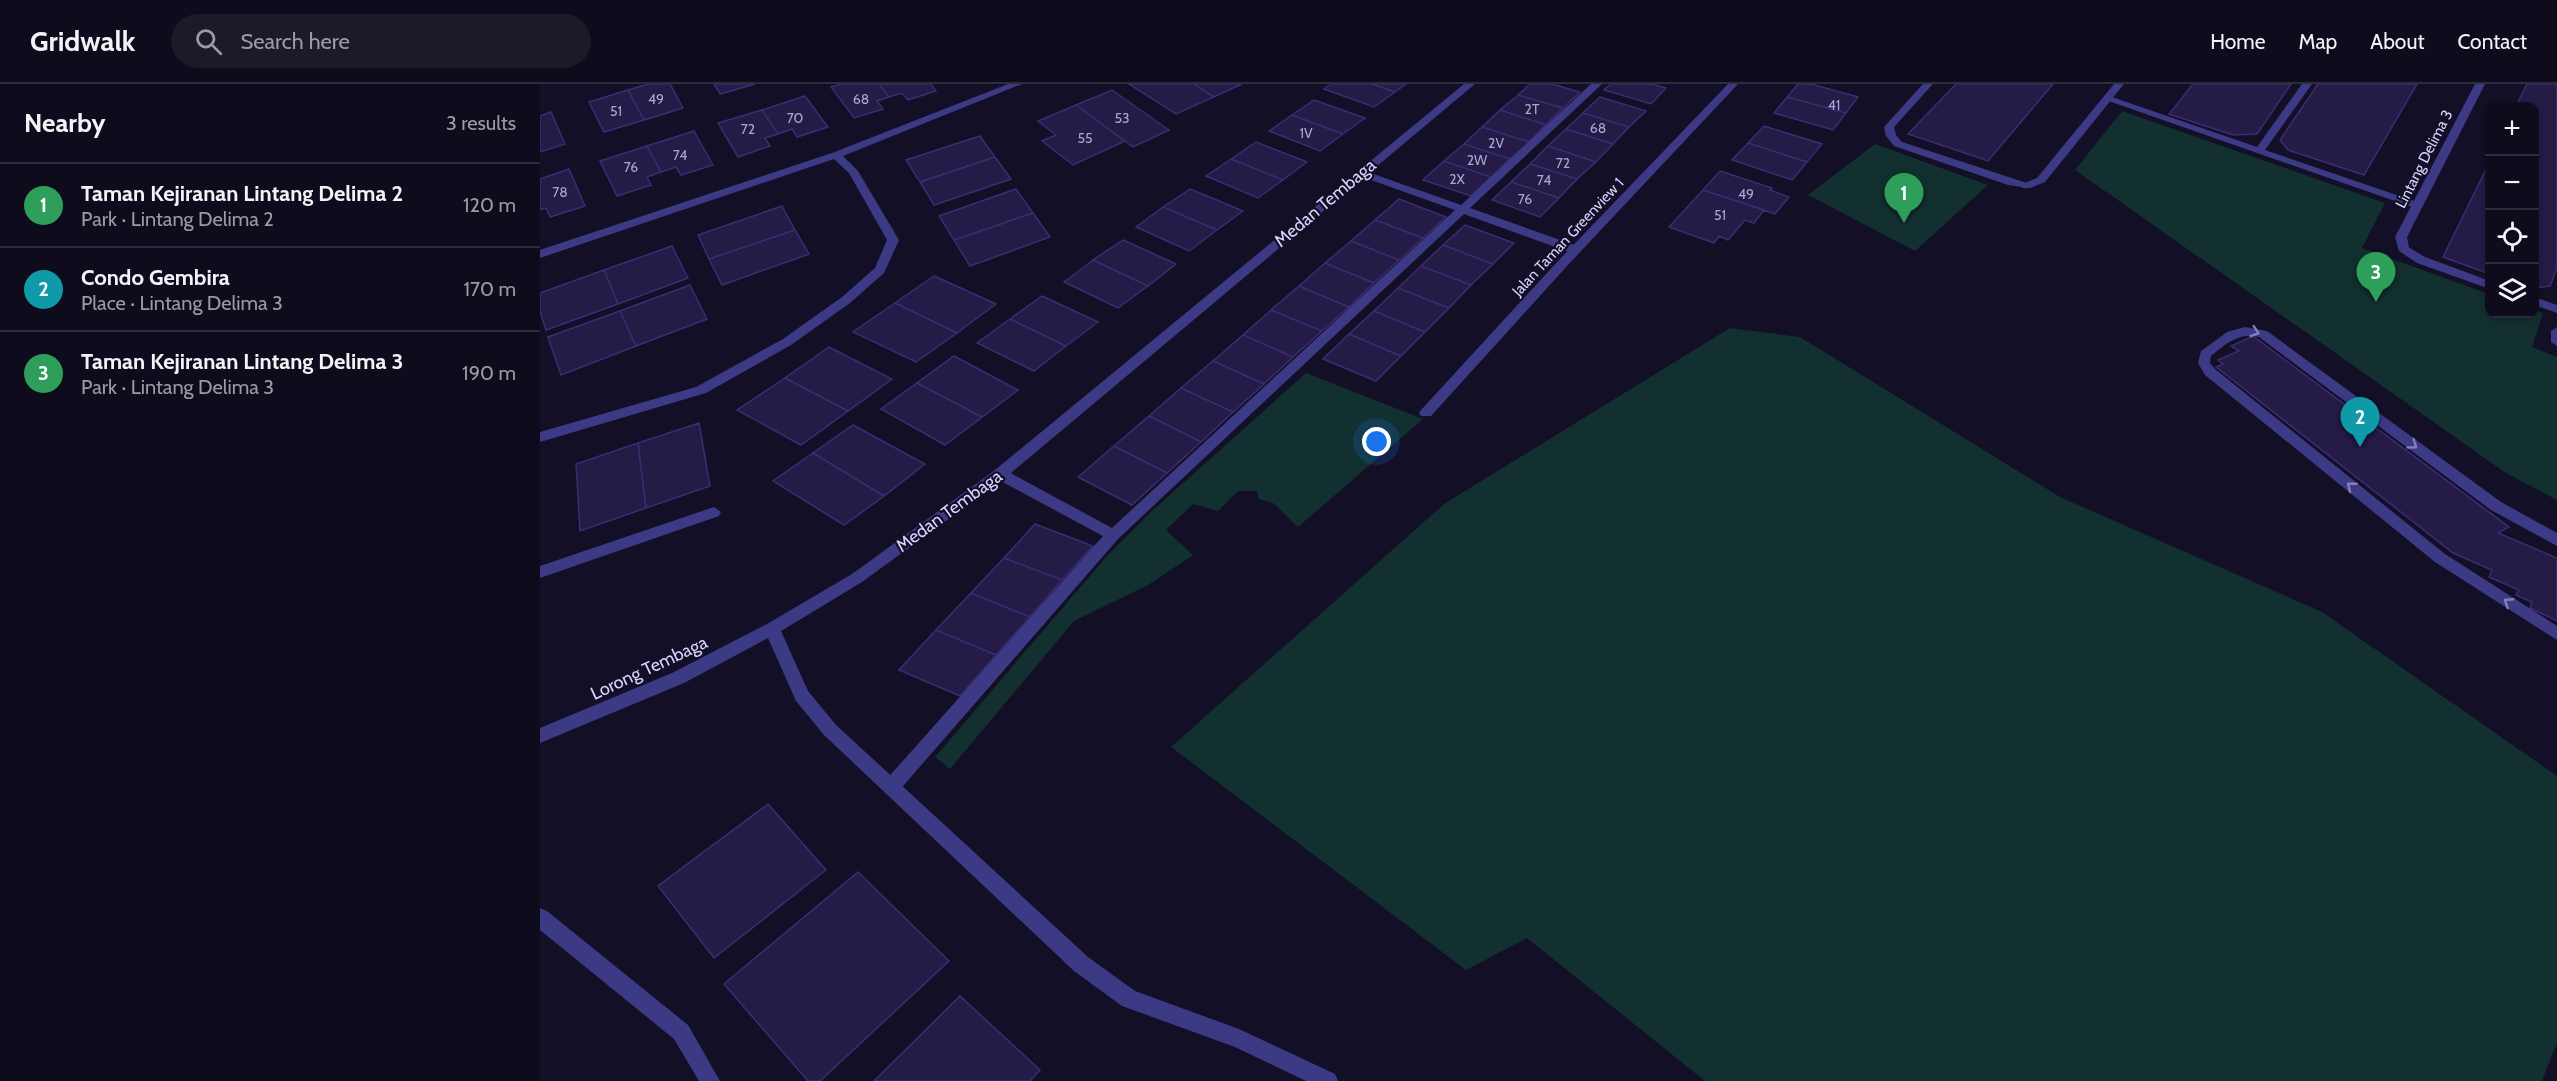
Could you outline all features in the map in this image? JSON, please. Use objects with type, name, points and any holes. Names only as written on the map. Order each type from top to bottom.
[{"type":"street","points":[[540,254],[836,155],[1017,84]]},
{"type":"street","name":"Medan Tembaga","points":[[772,629],[857,578],[1000,474],[1470,84]]},
{"type":"street","points":[[891,787],[1113,535],[1597,84]]},
{"type":"street","name":"Jalan Taman Greenview 1","points":[[1426,412],[1733,84]]},
{"type":"street","points":[[1928,84],[1889,127],[1891,136],[1898,144],[2026,186],[2041,180],[2119,84]]},
{"type":"street","points":[[2259,151],[2307,84]]},
{"type":"street","name":"Lintang Delima 3","points":[[2480,84],[2401,237],[2403,249],[2421,260],[2485,283]]},
{"type":"street","points":[[2108,99],[2416,205]]},
{"type":"street","points":[[540,437],[701,390],[787,342],[846,300],[880,270],[893,240],[853,171],[836,155]]},
{"type":"street","points":[[1361,173],[1576,250]]},
{"type":"street","points":[[2539,302],[2557,309]]},
{"type":"street","points":[[2557,540],[2496,506],[2263,334],[2244,329],[2230,335],[2205,354],[2204,363],[2210,372],[2440,558],[2557,634]]},
{"type":"street","points":[[2557,331],[2557,342]]},
{"type":"street","points":[[1000,474],[1113,535]]},
{"type":"street","points":[[540,572],[714,513]]},
{"type":"street","points":[[772,629],[802,696],[830,730],[1081,964],[1130,999],[1239,1039],[1328,1081]]},
{"type":"street","name":"Lorong Tembaga","points":[[540,736],[678,678],[772,629]]},
{"type":"street","points":[[540,917],[681,1032],[710,1081]]},
{"type":"green space","points":[[2122,111],[2385,203],[2362,248],[2485,293],[2485,318],[2539,318],[2539,312],[2543,313],[2532,347],[2557,357],[2557,500],[2506,473],[2075,170]]},
{"type":"green space","points":[[1875,144],[1988,185],[1915,251],[1808,195]]},
{"type":"green space","points":[[1730,328],[1800,337],[2060,497],[2322,612],[2557,776],[2557,1043],[2542,1081],[1705,1081],[1527,938],[1466,970],[1171,747],[1444,504]]},
{"type":"green space","points":[[1306,373],[1423,419],[1298,527],[1273,503],[1259,499],[1257,491],[1238,491],[1218,511],[1193,504],[1166,530],[1193,555],[1148,585],[1074,621],[950,769],[935,757],[1107,556],[1153,510]]},
{"type":"building","points":[[648,84],[670,84],[683,108],[644,120],[628,90]]},
{"type":"building","points":[[714,84],[755,84],[720,94]]},
{"type":"building","points":[[841,84],[879,84],[889,97],[877,101],[883,109],[854,118],[831,87]]},
{"type":"building","points":[[879,84],[931,84],[936,91],[908,100],[902,93],[889,97]]},
{"type":"building","points":[[1129,84],[1194,84],[1214,97],[1176,114]]},
{"type":"building","points":[[1194,84],[1242,84],[1214,97]]},
{"type":"building","points":[[1331,84],[1372,84],[1395,92],[1374,107],[1324,89]]},
{"type":"building","points":[[1372,84],[1406,84],[1395,92]]},
{"type":"building","points":[[1530,84],[1552,84],[1580,92],[1563,108],[1518,95]]},
{"type":"building","points":[[1611,84],[1651,84],[1666,88],[1651,104],[1604,90]]},
{"type":"building","points":[[1798,84],[1811,84],[1858,97],[1846,113],[1787,97]]},
{"type":"building","points":[[1956,84],[2053,84],[1988,161],[1908,134]]},
{"type":"building","points":[[2193,84],[2291,84],[2257,134],[2233,135],[2169,114]]},
{"type":"building","points":[[2318,84],[2417,84],[2364,175],[2288,150],[2280,140]]},
{"type":"building","points":[[2527,84],[2557,84],[2557,268],[2550,286],[2539,287],[2539,102],[2518,102]]},
{"type":"building","points":[[628,90],[644,120],[604,132],[589,102]]},
{"type":"building","points":[[1112,90],[1169,130],[1133,147],[1076,105]]},
{"type":"building","points":[[1518,95],[1563,108],[1546,125],[1500,110]]},
{"type":"building","points":[[805,96],[828,127],[797,137],[792,129],[778,134],[762,110]]},
{"type":"building","points":[[1600,97],[1646,111],[1629,127],[1583,113]]},
{"type":"building","points":[[1787,97],[1846,113],[1833,130],[1774,113]]},
{"type":"building","points":[[1314,100],[1365,118],[1343,134],[1292,115]]},
{"type":"building","points":[[1076,105],[1125,141],[1073,165],[1042,141],[1056,135],[1038,121]]},
{"type":"building","points":[[762,110],[778,134],[765,138],[770,146],[738,157],[718,123]]},
{"type":"building","points":[[1500,110],[1546,125],[1529,142],[1482,127]]},
{"type":"building","points":[[551,112],[565,144],[540,152],[540,116]]},
{"type":"building","points":[[1583,113],[1629,127],[1613,144],[1566,129]]},
{"type":"building","points":[[1292,115],[1343,134],[1320,151],[1269,131]]},
{"type":"building","points":[[1764,126],[1822,144],[1807,162],[1748,143]]},
{"type":"building","points":[[1482,127],[1529,142],[1510,159],[1464,144]]},
{"type":"building","points":[[1566,129],[1613,144],[1596,162],[1548,146]]},
{"type":"building","points":[[694,131],[713,165],[681,175],[676,167],[661,172],[647,146]]},
{"type":"building","points":[[980,136],[995,157],[920,182],[906,160]]},
{"type":"building","points":[[1256,142],[1307,162],[1283,180],[1231,159]]},
{"type":"building","points":[[1748,143],[1807,162],[1792,180],[1732,160]]},
{"type":"building","points":[[1464,144],[1510,159],[1491,177],[1444,161]]},
{"type":"building","points":[[647,146],[661,172],[647,177],[651,185],[617,196],[600,161]]},
{"type":"building","points":[[1548,146],[1596,162],[1577,179],[1530,164]]},
{"type":"building","points":[[995,157],[1011,179],[934,205],[920,182]]},
{"type":"building","points":[[1231,159],[1283,180],[1258,198],[1206,176]]},
{"type":"building","points":[[1444,161],[1491,177],[1471,196],[1423,180]]},
{"type":"building","points":[[1530,164],[1577,179],[1559,198],[1511,182]]},
{"type":"building","points":[[569,169],[585,206],[550,217],[546,208],[540,210],[540,179]]},
{"type":"building","points":[[1720,171],[1772,188],[1770,190],[1789,197],[1775,214],[1703,190]]},
{"type":"building","points":[[2485,171],[2485,272],[2443,257]]},
{"type":"building","points":[[1511,182],[1559,198],[1540,217],[1492,200]]},
{"type":"building","points":[[1016,189],[1033,213],[954,240],[939,216]]},
{"type":"building","points":[[1190,189],[1243,211],[1217,230],[1163,207]]},
{"type":"building","points":[[1703,190],[1764,210],[1754,223],[1745,220],[1728,240],[1719,236],[1714,243],[1669,227]]},
{"type":"building","points":[[1399,199],[1446,217],[1423,238],[1375,220]]},
{"type":"building","points":[[782,206],[795,230],[709,259],[698,235]]},
{"type":"building","points":[[1163,207],[1217,230],[1189,251],[1136,227]]},
{"type":"building","points":[[1033,213],[1050,237],[970,266],[954,240]]},
{"type":"building","points":[[1375,220],[1423,238],[1399,260],[1351,241]]},
{"type":"building","points":[[1465,225],[1514,243],[1493,264],[1443,245]]},
{"type":"building","points":[[795,230],[809,254],[722,285],[709,259]]},
{"type":"building","points":[[1123,240],[1176,264],[1148,286],[1093,260]]},
{"type":"building","points":[[1351,241],[1399,260],[1374,283],[1325,263]]},
{"type":"building","points":[[1443,245],[1493,264],[1471,285],[1421,266]]},
{"type":"building","points":[[672,246],[688,278],[618,304],[604,270]]},
{"type":"building","points":[[1093,260],[1148,286],[1118,308],[1064,282]]},
{"type":"building","points":[[1325,263],[1374,283],[1349,307],[1299,286]]},
{"type":"building","points":[[1421,266],[1471,285],[1449,308],[1398,288]]},
{"type":"building","points":[[604,270],[618,304],[546,330],[540,312],[540,293]]},
{"type":"building","points":[[934,276],[996,304],[957,333],[895,303]]},
{"type":"building","points":[[690,285],[707,319],[636,346],[620,311]]},
{"type":"building","points":[[1299,286],[1349,307],[1322,331],[1271,310]]},
{"type":"building","points":[[1398,288],[1449,308],[1425,332],[1374,311]]},
{"type":"building","points":[[1042,296],[1098,322],[1066,346],[1010,319]]},
{"type":"building","points":[[895,303],[957,333],[916,362],[853,332]]},
{"type":"building","points":[[1271,310],[1322,331],[1293,357],[1243,335]]},
{"type":"building","points":[[620,311],[636,346],[561,375],[548,337]]},
{"type":"building","points":[[1374,311],[1425,332],[1401,356],[1349,334]]},
{"type":"building","points":[[1010,319],[1066,346],[1034,371],[977,343]]},
{"type":"building","points":[[1349,334],[1401,356],[1376,381],[1323,359]]},
{"type":"building","points":[[1243,335],[1293,357],[1264,384],[1213,361]]},
{"type":"building","points":[[2253,336],[2509,527],[2498,533],[2557,558],[2557,621],[2530,608],[2532,602],[2516,595],[2519,590],[2489,577],[2492,570],[2453,553],[2216,367],[2223,364],[2218,360],[2239,351],[2231,346]]},
{"type":"building","points":[[829,347],[892,379],[848,411],[785,378]]},
{"type":"building","points":[[954,356],[1018,390],[982,417],[917,383]]},
{"type":"building","points":[[1213,361],[1264,384],[1233,412],[1181,388]]},
{"type":"building","points":[[785,378],[848,411],[801,445],[737,410]]},
{"type":"building","points":[[917,383],[982,417],[945,445],[881,409]]},
{"type":"building","points":[[1181,388],[1233,412],[1201,442],[1149,416]]},
{"type":"building","points":[[1149,416],[1201,442],[1167,473],[1114,446]]},
{"type":"building","points":[[699,423],[710,486],[646,508],[638,443]]},
{"type":"building","points":[[853,425],[925,464],[884,496],[813,453]]},
{"type":"building","points":[[638,443],[646,508],[580,531],[576,464]]},
{"type":"building","points":[[1114,446],[1167,473],[1132,505],[1078,477]]},
{"type":"building","points":[[813,453],[884,496],[844,525],[773,481]]},
{"type":"building","points":[[1035,524],[1093,546],[1062,580],[1004,558]]},
{"type":"building","points":[[1004,558],[1062,580],[1030,617],[971,593]]},
{"type":"building","points":[[971,593],[1030,617],[996,655],[936,630]]},
{"type":"building","points":[[936,630],[996,655],[960,696],[899,670]]},
{"type":"building","points":[[768,804],[826,870],[714,958],[658,886]]},
{"type":"building","points":[[858,872],[949,961],[820,1081],[808,1081],[724,984]]},
{"type":"building","points":[[960,996],[1040,1070],[1030,1081],[874,1081]]},
{"type":"place","name":"Taman Kejiranan Lintang Delima 2","points":[[1904,223]]},
{"type":"place","name":"Taman Kejiranan Lintang Delima 3","points":[[2376,302]]},
{"type":"place","name":"Condo Gembira","points":[[2360,447]]}]
